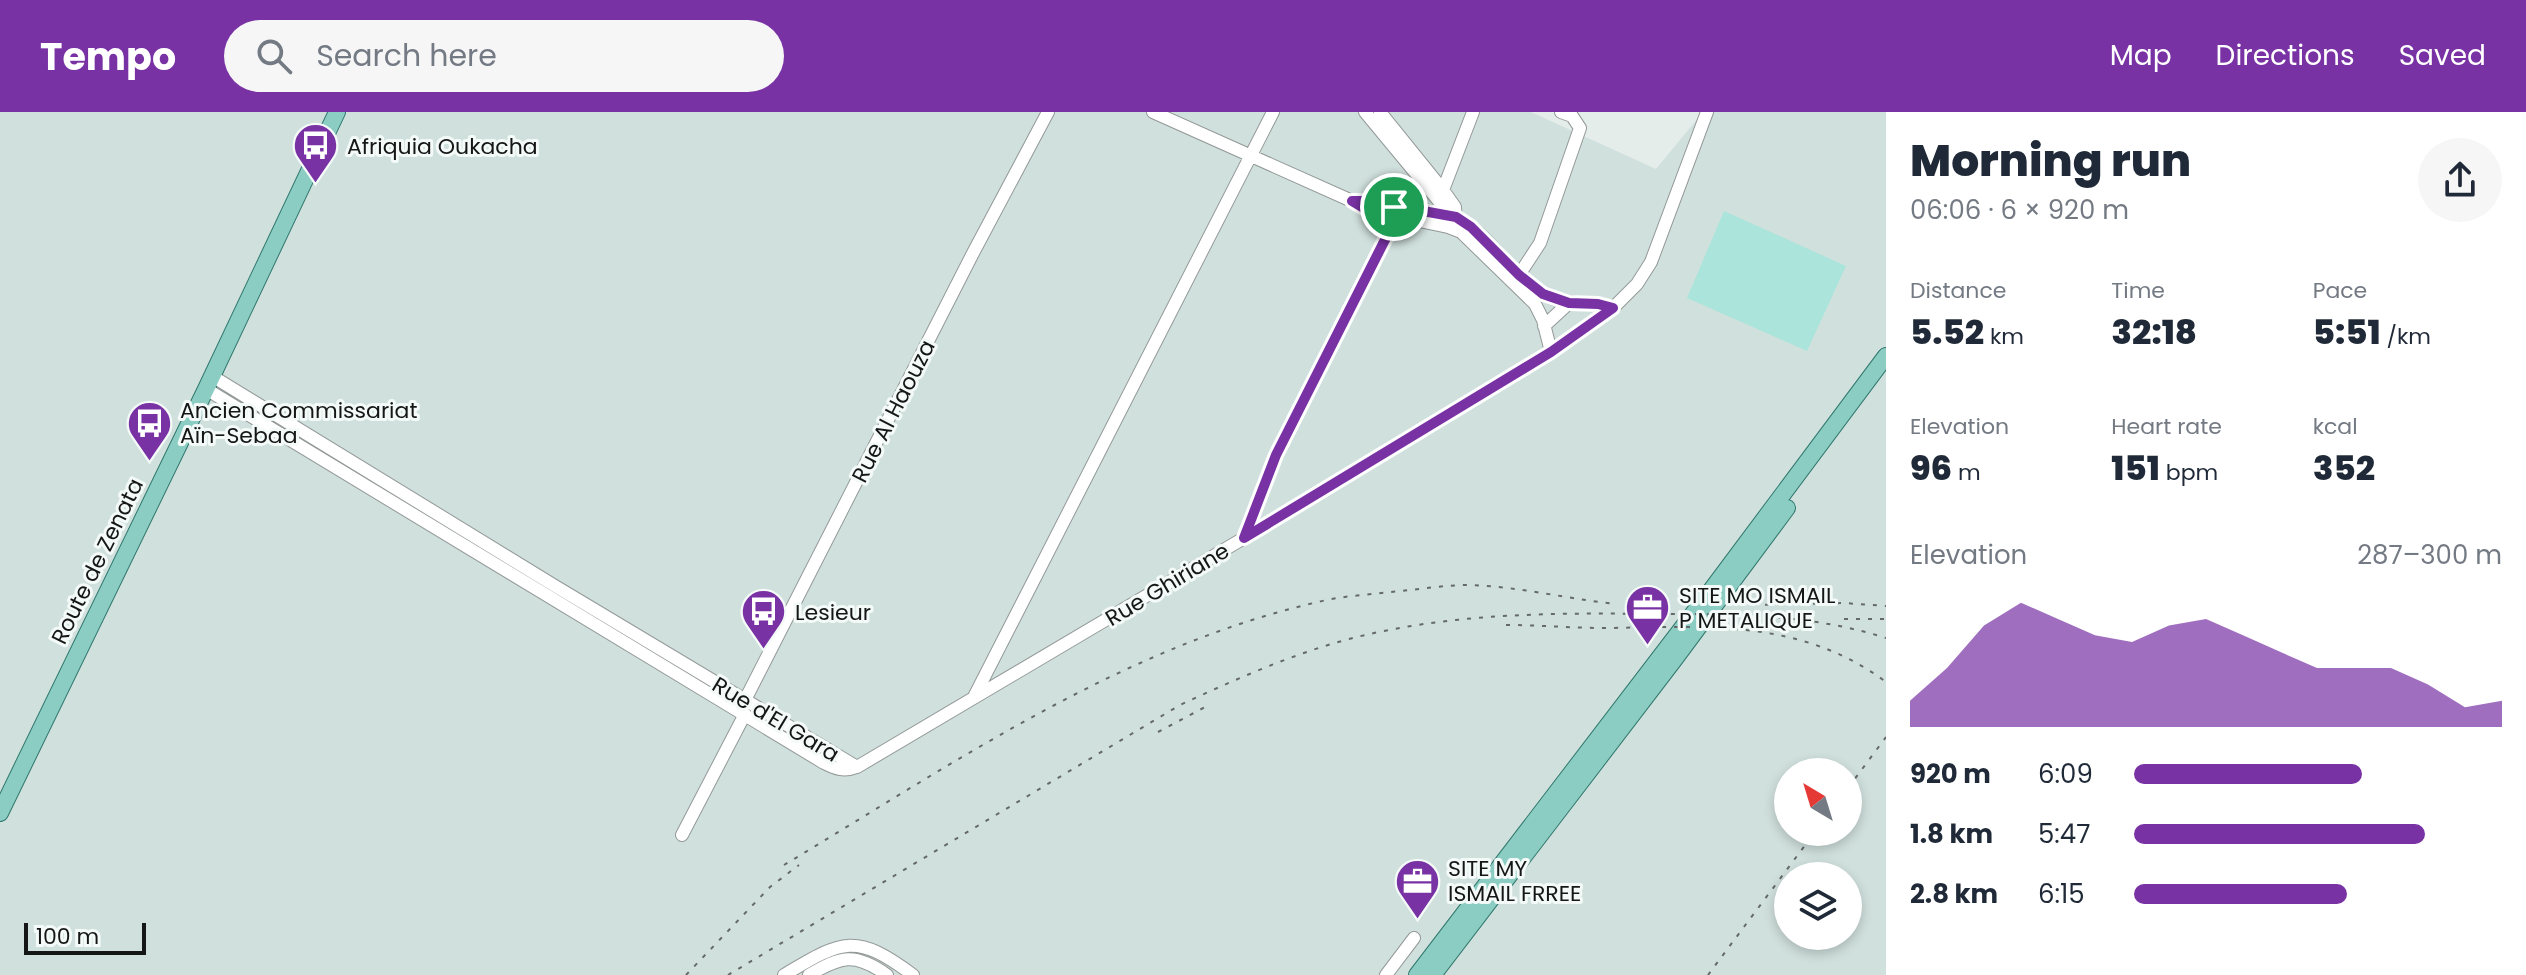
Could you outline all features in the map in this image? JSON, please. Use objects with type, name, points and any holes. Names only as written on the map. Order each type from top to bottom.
[{"type":"main road","name":"Route de Zenata","points":[[0,813],[337,112]]},
{"type":"main road","points":[[1417,975],[1886,356]]},
{"type":"main road","points":[[1433,975],[1674,660],[1886,372]]},
{"type":"street","name":"Rue Al Haouza","points":[[682,835],[972,255],[1048,112]]},
{"type":"street","points":[[1153,112],[1367,210],[1396,218],[1452,222]]},
{"type":"street","points":[[974,698],[1273,112]]},
{"type":"street","points":[[1365,112],[1452,222],[1535,304],[1551,352]]},
{"type":"street","points":[[1380,112],[1455,207],[1452,222]]},
{"type":"street","points":[[1443,190],[1473,112]]},
{"type":"street","points":[[1519,275],[1540,243],[1580,128],[1572,116],[1561,112]]},
{"type":"street","name":"Rue Ghiriane","points":[[857,767],[1551,352],[1613,308],[1637,284],[1656,252],[1707,112]]},
{"type":"street","points":[[1352,201],[1368,201],[1471,227],[1519,275],[1543,294],[1569,303],[1613,308]]},
{"type":"street","points":[[1244,538],[1276,455],[1396,218]]},
{"type":"street","points":[[1544,326],[1569,303]]},
{"type":"street","name":"Rue d'El Gara","points":[[209,383],[383,481],[743,708]]},
{"type":"street","name":"Rue d'El Gara","points":[[209,383],[376,494],[743,708],[857,767]]},
{"type":"street","points":[[376,494],[383,481]]},
{"type":"street","points":[[1386,975],[1414,938]]},
{"type":"street","points":[[784,975],[832,948],[853,944],[888,957],[913,975]]},
{"type":"street","points":[[865,963],[871,949]]},
{"type":"street","points":[[809,975],[840,959],[855,959],[887,975]]},
{"type":"shaded area","points":[[0,112],[1531,112],[1656,169],[1703,112],[1886,112],[1886,975],[0,975]]},
{"type":"green space","points":[[1724,211],[1846,266],[1807,351],[1687,298]]},
{"type":"railway","points":[[784,865],[1041,712],[1176,648],[1246,622],[1336,598],[1462,585],[1501,587],[1617,604]]},
{"type":"railway","points":[[1753,605],[1844,603],[1886,606]]},
{"type":"railway","points":[[728,975],[1180,705],[1253,672],[1328,645],[1415,625],[1486,617],[1557,614],[1776,617],[1859,630],[1886,638]]},
{"type":"railway","points":[[1844,619],[1886,619]]},
{"type":"railway","points":[[1506,625],[1751,631],[1820,646],[1853,661],[1886,682]]},
{"type":"railway","points":[[1158,732],[1207,706]]},
{"type":"railway","points":[[1862,769],[1886,737]]},
{"type":"railway","points":[[1708,975],[1805,846]]},
{"type":"railway","points":[[686,975],[770,887],[799,865]]},
{"type":"place","name":"Afriquia Oukacha","points":[[316,185]]},
{"type":"place","name":"Ancien Commissariat Aïn-Sebaa","points":[[149,462]]},
{"type":"place","name":"SITE MO ISMAIL P METALIQUE","points":[[1648,647]]},
{"type":"place","name":"Lesieur","points":[[764,651]]},
{"type":"place","name":"SITE MY ISMAIL FRREE","points":[[1417,920]]},
{"type":"route","points":[[1352,201],[1394,207],[1461,219],[1538,291],[1569,303],[1613,308],[1551,352],[1244,538],[1276,455],[1396,218],[1367,210],[1352,201]]}]
